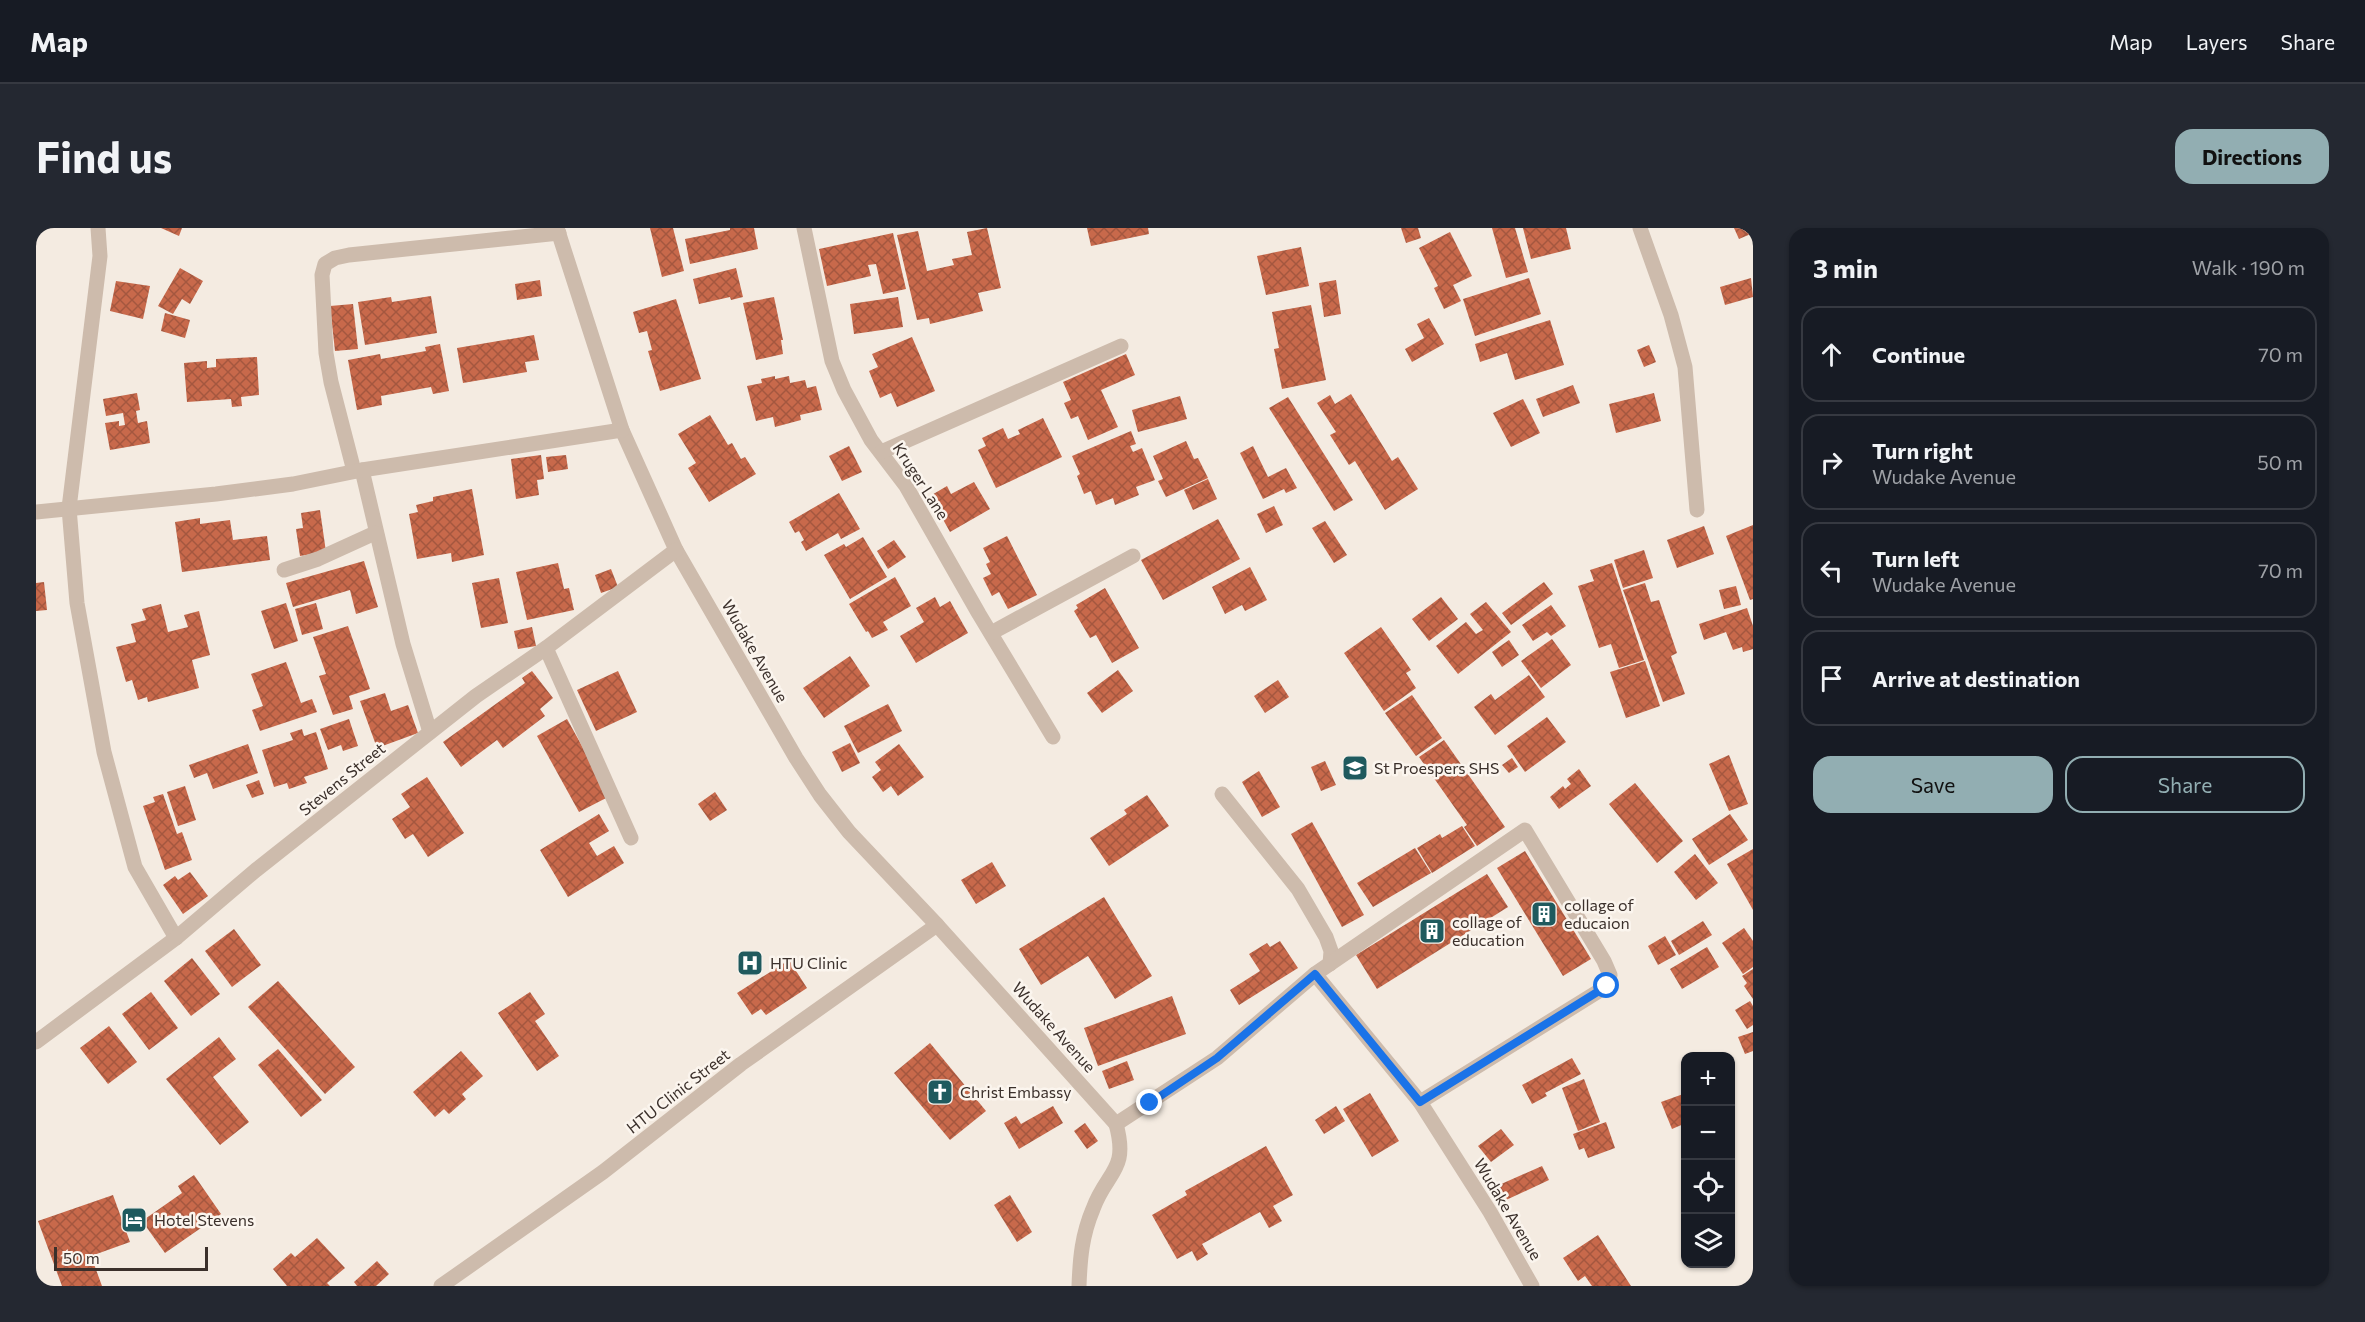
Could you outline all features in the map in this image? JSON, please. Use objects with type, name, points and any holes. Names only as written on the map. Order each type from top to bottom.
[{"type":"street","points":[[98,228],[100,256],[69,508],[77,603],[104,752],[135,867],[176,938]]},
{"type":"street","name":"Kruger Lane","points":[[804,228],[832,361],[844,390],[871,440],[906,486],[1053,737]]},
{"type":"street","points":[[1640,228],[1671,315],[1684,367],[1697,510]]},
{"type":"street","points":[[430,732],[403,644],[358,471],[331,382],[326,353],[322,275],[325,264],[334,258],[349,255],[558,231]]},
{"type":"street","name":"Wudake Avenue","points":[[558,231],[622,430],[676,550],[820,795],[849,832],[937,925],[1116,1124]]},
{"type":"street","points":[[881,452],[1121,346]]},
{"type":"street","points":[[36,512],[293,484],[358,471],[622,430]]},
{"type":"street","points":[[284,570],[375,533]]},
{"type":"street","name":"Stevens Street","points":[[36,1042],[176,938],[256,870],[476,696],[546,648],[676,550]]},
{"type":"street","points":[[991,633],[1133,556]]},
{"type":"street","points":[[546,648],[631,838]]},
{"type":"street","points":[[1222,794],[1298,889],[1326,936],[1331,951],[1330,963]]},
{"type":"street","points":[[1079,1286],[1082,1237],[1094,1205],[1116,1171],[1121,1156],[1116,1124],[1217,1058],[1330,963],[1525,830],[1604,961],[1610,975],[1607,986],[1420,1102]]},
{"type":"street","name":"HTU Clinic Street","points":[[441,1286],[603,1172],[741,1064],[937,925]]},
{"type":"street","name":"Wudake Avenue","points":[[1315,974],[1420,1102],[1490,1212],[1532,1286]]},
{"type":"building","points":[[161,228],[182,228],[179,236]]},
{"type":"building","points":[[650,228],[673,228],[684,271],[662,277]]},
{"type":"building","points":[[730,228],[754,228],[758,249],[690,264],[685,239],[730,230]]},
{"type":"building","points":[[987,228],[1001,288],[978,293],[983,311],[930,324],[929,318],[917,320],[897,235],[918,231],[927,271],[954,265],[952,259],[972,255],[967,232]]},
{"type":"building","points":[[1087,228],[1148,228],[1149,234],[1091,246]]},
{"type":"building","points":[[1401,228],[1418,228],[1421,238],[1406,243]]},
{"type":"building","points":[[1492,228],[1515,228],[1528,272],[1506,278]]},
{"type":"building","points":[[1523,228],[1566,228],[1571,249],[1531,259]]},
{"type":"building","points":[[1734,228],[1753,228],[1753,233],[1739,239]]},
{"type":"building","points":[[1450,232],[1472,276],[1453,285],[1461,301],[1444,309],[1434,288],[1438,286],[1419,248]]},
{"type":"building","points":[[893,233],[906,289],[883,294],[876,264],[868,265],[871,276],[827,286],[819,249]]},
{"type":"building","points":[[1301,247],[1309,286],[1266,295],[1257,256]]},
{"type":"building","points":[[180,268],[203,281],[190,304],[182,299],[173,314],[158,306]]},
{"type":"building","points":[[736,268],[743,297],[731,300],[730,297],[699,304],[693,279]]},
{"type":"building","points":[[1529,278],[1541,314],[1475,336],[1463,299]]},
{"type":"building","points":[[1751,278],[1753,297],[1725,305],[1720,287]]},
{"type":"building","points":[[540,280],[542,296],[517,300],[515,284]]},
{"type":"building","points":[[1336,280],[1341,314],[1324,317],[1319,283]]},
{"type":"building","points":[[116,281],[150,286],[143,319],[110,311]]},
{"type":"building","points":[[431,296],[437,333],[365,345],[358,302],[391,297],[392,302]]},
{"type":"building","points":[[774,297],[783,340],[781,340],[783,354],[756,360],[743,303]]},
{"type":"building","points":[[898,297],[903,327],[854,334],[850,304]]},
{"type":"building","points":[[676,299],[701,379],[660,391],[648,351],[652,350],[647,331],[639,333],[633,312]]},
{"type":"building","points":[[353,304],[358,349],[335,351],[330,306]]},
{"type":"building","points":[[1311,305],[1326,380],[1282,389],[1274,349],[1279,348],[1272,312]]},
{"type":"building","points":[[165,313],[190,320],[185,338],[161,331]]},
{"type":"building","points":[[1429,318],[1444,344],[1412,362],[1405,349],[1424,338],[1417,324]]},
{"type":"building","points":[[1550,320],[1564,365],[1515,380],[1507,353],[1480,362],[1475,344]]},
{"type":"building","points":[[534,335],[539,360],[525,362],[527,372],[463,383],[457,348]]},
{"type":"building","points":[[912,337],[935,391],[897,407],[891,393],[880,398],[869,371],[878,367],[872,354]]},
{"type":"building","points":[[440,344],[449,391],[433,394],[431,387],[381,396],[382,405],[357,410],[348,360],[380,354],[381,359],[426,351],[425,347]]},
{"type":"building","points":[[1649,345],[1656,362],[1644,367],[1637,350]]},
{"type":"building","points":[[1126,354],[1135,375],[1101,390],[1118,427],[1088,440],[1078,416],[1071,419],[1064,403],[1071,400],[1063,382]]},
{"type":"building","points":[[257,357],[259,395],[241,397],[242,406],[232,407],[231,399],[187,402],[184,363],[207,361],[207,368],[216,367],[216,359]]},
{"type":"building","points":[[775,376],[775,379],[789,376],[790,383],[805,380],[807,388],[816,386],[822,410],[800,415],[801,420],[775,427],[773,417],[756,421],[747,386],[762,383],[761,379]]},
{"type":"building","points":[[1573,385],[1580,403],[1543,417],[1536,399]]},
{"type":"building","points":[[137,393],[140,410],[136,411],[138,423],[147,421],[150,443],[110,450],[105,423],[119,421],[119,426],[125,425],[123,413],[106,416],[103,399]]},
{"type":"building","points":[[1654,393],[1661,421],[1616,433],[1609,404]]},
{"type":"building","points":[[1351,394],[1392,461],[1398,457],[1418,489],[1385,510],[1355,461],[1349,465],[1330,435],[1336,432],[1317,403],[1330,395],[1335,404]]},
{"type":"building","points":[[1180,396],[1187,419],[1138,432],[1132,410]]},
{"type":"building","points":[[1288,397],[1353,500],[1334,511],[1269,408]]},
{"type":"building","points":[[1523,399],[1540,433],[1511,447],[1493,413]]},
{"type":"building","points":[[710,415],[728,445],[732,443],[741,459],[745,457],[756,474],[709,502],[688,468],[696,463],[678,434]]},
{"type":"building","points":[[1043,418],[1062,457],[996,488],[978,450],[986,446],[982,438],[1003,428],[1008,439],[1020,434],[1018,430]]},
{"type":"building","points":[[1131,431],[1136,444],[1130,446],[1133,452],[1142,448],[1155,480],[1136,487],[1139,495],[1115,505],[1113,498],[1096,505],[1091,491],[1084,494],[1077,476],[1080,474],[1072,456]]},
{"type":"building","points":[[1186,441],[1194,459],[1198,458],[1208,478],[1166,497],[1158,481],[1163,479],[1153,456]]},
{"type":"building","points":[[849,446],[862,472],[842,481],[829,456]]},
{"type":"building","points":[[1253,446],[1268,477],[1286,468],[1297,488],[1286,493],[1284,489],[1263,499],[1240,453]]},
{"type":"building","points":[[541,455],[544,479],[537,480],[539,495],[516,499],[511,459]]},
{"type":"building","points":[[566,455],[568,469],[548,472],[546,457]]},
{"type":"building","points":[[1208,479],[1217,499],[1193,510],[1184,490]]},
{"type":"building","points":[[974,482],[990,509],[950,532],[930,496],[947,486],[951,494]]},
{"type":"building","points":[[472,489],[484,555],[452,562],[451,553],[417,559],[409,514],[418,512],[416,505],[433,501],[433,497]]},
{"type":"building","points":[[839,493],[860,529],[841,539],[838,533],[806,551],[799,531],[795,533],[789,522]]},
{"type":"building","points":[[1274,506],[1283,525],[1266,533],[1257,514]]},
{"type":"building","points":[[320,510],[326,552],[300,556],[296,529],[303,528],[301,513]]},
{"type":"building","points":[[200,518],[200,524],[230,520],[233,540],[267,536],[270,560],[182,572],[175,522]]},
{"type":"building","points":[[1218,519],[1240,559],[1163,600],[1141,560]]},
{"type":"building","points":[[1325,521],[1347,555],[1334,563],[1312,528]]},
{"type":"building","points":[[1753,525],[1753,599],[1750,600],[1726,536]]},
{"type":"building","points":[[1704,526],[1714,554],[1677,568],[1667,540]]},
{"type":"building","points":[[1007,536],[1037,595],[1008,609],[999,592],[992,596],[983,578],[991,574],[986,564],[990,562],[983,548]]},
{"type":"building","points":[[863,537],[887,577],[850,599],[824,555],[844,544],[846,547]]},
{"type":"building","points":[[894,540],[906,557],[888,569],[877,551]]},
{"type":"building","points":[[1644,550],[1653,578],[1623,588],[1614,560]]},
{"type":"building","points":[[364,561],[378,607],[356,614],[350,590],[293,607],[286,583]]},
{"type":"building","points":[[558,563],[564,589],[569,588],[574,610],[527,620],[516,572]]},
{"type":"building","points":[[1612,563],[1644,660],[1619,668],[1611,644],[1599,648],[1578,586],[1594,581],[1590,570]]},
{"type":"building","points":[[1250,567],[1267,600],[1245,611],[1242,605],[1225,614],[1212,587]]},
{"type":"building","points":[[611,569],[618,587],[601,593],[595,575]]},
{"type":"building","points":[[895,577],[911,606],[883,622],[888,630],[872,638],[849,604]]},
{"type":"building","points":[[499,578],[508,623],[481,628],[472,583]]},
{"type":"building","points":[[44,582],[47,610],[36,611],[36,583]]},
{"type":"building","points":[[1544,582],[1553,594],[1511,625],[1502,613]]},
{"type":"building","points":[[1645,583],[1651,602],[1659,600],[1677,653],[1671,656],[1685,694],[1663,702],[1623,590]]},
{"type":"building","points":[[1736,586],[1741,605],[1724,609],[1719,590]]},
{"type":"building","points":[[1105,588],[1139,648],[1112,663],[1096,635],[1090,638],[1074,611],[1078,608],[1076,605]]},
{"type":"building","points":[[935,597],[940,607],[950,601],[968,633],[916,663],[900,636],[924,622],[916,608]]},
{"type":"building","points":[[1441,597],[1458,619],[1429,641],[1412,619]]},
{"type":"building","points":[[1486,602],[1511,632],[1458,674],[1436,646],[1466,622],[1476,634],[1483,630],[1470,614]]},
{"type":"building","points":[[286,603],[298,641],[274,649],[261,611]]},
{"type":"building","points":[[316,603],[323,629],[302,635],[295,609]]},
{"type":"building","points":[[161,604],[168,632],[188,627],[184,615],[199,611],[210,655],[192,660],[199,688],[148,702],[147,697],[138,700],[132,680],[126,682],[116,647],[136,642],[131,624],[146,620],[142,609]]},
{"type":"building","points":[[1551,605],[1566,626],[1551,636],[1547,632],[1533,641],[1522,625]]},
{"type":"building","points":[[1747,608],[1753,626],[1753,649],[1743,652],[1742,647],[1733,650],[1726,632],[1704,640],[1699,624]]},
{"type":"building","points":[[348,626],[370,689],[349,696],[353,709],[333,715],[319,676],[326,674],[313,637]]},
{"type":"building","points":[[532,627],[536,646],[518,649],[514,631]]},
{"type":"building","points":[[1381,627],[1411,670],[1406,673],[1416,688],[1384,711],[1344,653]]},
{"type":"building","points":[[1552,639],[1571,665],[1541,688],[1521,661]]},
{"type":"building","points":[[1509,640],[1519,655],[1502,667],[1492,652]]},
{"type":"building","points":[[850,656],[870,686],[824,718],[803,688]]},
{"type":"building","points":[[1645,661],[1660,706],[1626,718],[1610,672]]},
{"type":"building","points":[[286,662],[301,703],[312,699],[317,712],[260,731],[252,710],[263,706],[251,674]]},
{"type":"building","points":[[1118,670],[1133,691],[1102,713],[1087,693]]},
{"type":"building","points":[[532,671],[553,698],[540,709],[545,716],[503,748],[497,740],[461,767],[443,742],[525,683],[522,678]]},
{"type":"building","points":[[618,671],[637,712],[596,731],[577,690]]},
{"type":"building","points":[[1529,675],[1545,697],[1495,735],[1474,707],[1491,694],[1495,700]]},
{"type":"building","points":[[1278,680],[1289,697],[1265,713],[1254,696]]},
{"type":"building","points":[[385,693],[391,711],[408,705],[418,733],[377,748],[360,701]]},
{"type":"building","points":[[1412,695],[1442,738],[1416,756],[1385,713]]},
{"type":"building","points":[[888,704],[902,731],[858,753],[844,726]]},
{"type":"building","points":[[1547,717],[1566,742],[1525,772],[1507,746]]},
{"type":"building","points":[[349,719],[358,746],[343,751],[341,745],[328,750],[320,729]]},
{"type":"building","points":[[567,719],[610,796],[579,812],[537,736]]},
{"type":"building","points":[[302,729],[304,736],[316,732],[328,769],[304,777],[307,783],[289,789],[287,783],[274,787],[262,750],[293,740],[290,733]]},
{"type":"building","points":[[1444,740],[1505,827],[1477,846],[1464,827],[1467,825],[1419,757]]},
{"type":"building","points":[[850,743],[860,763],[842,772],[832,752]]},
{"type":"building","points":[[248,744],[258,773],[213,789],[207,773],[194,778],[189,765]]},
{"type":"building","points":[[899,744],[924,777],[898,796],[891,786],[883,792],[872,777],[881,770],[875,762]]},
{"type":"building","points":[[1729,755],[1748,804],[1729,811],[1709,764]]},
{"type":"building","points":[[1512,758],[1518,767],[1509,773],[1502,765]]},
{"type":"building","points":[[1325,761],[1336,785],[1321,791],[1311,767]]},
{"type":"building","points":[[1579,769],[1591,786],[1559,809],[1550,797],[1563,786],[1565,789],[1571,784],[1567,779]]},
{"type":"building","points":[[1259,771],[1280,807],[1262,817],[1242,782]]},
{"type":"building","points":[[427,777],[464,833],[428,857],[413,834],[405,839],[392,819],[410,807],[401,794]]},
{"type":"building","points":[[259,780],[264,794],[252,798],[246,785]]},
{"type":"building","points":[[1635,783],[1683,841],[1657,863],[1609,804]]},
{"type":"building","points":[[185,786],[196,820],[178,826],[167,792]]},
{"type":"building","points":[[715,792],[727,810],[710,821],[698,804]]},
{"type":"building","points":[[163,794],[177,834],[182,832],[192,860],[165,870],[143,806],[155,802],[153,797]]},
{"type":"building","points":[[1147,795],[1169,826],[1109,866],[1090,838],[1127,814],[1124,810]]},
{"type":"building","points":[[599,814],[609,831],[589,843],[597,856],[614,846],[624,863],[568,897],[540,850]]},
{"type":"building","points":[[1730,814],[1748,840],[1709,865],[1692,839]]},
{"type":"building","points":[[1312,822],[1364,915],[1342,927],[1291,834]]},
{"type":"building","points":[[1462,826],[1475,846],[1432,873],[1417,848],[1440,834],[1442,838]]},
{"type":"building","points":[[1415,848],[1431,873],[1373,907],[1357,883]]},
{"type":"building","points":[[1753,849],[1753,910],[1727,864]]},
{"type":"building","name":"collage of educaion","points":[[1525,851],[1591,959],[1563,976],[1497,868]]},
{"type":"building","points":[[1695,854],[1718,883],[1696,900],[1674,872]]},
{"type":"building","points":[[992,862],[1006,886],[976,904],[961,880]]},
{"type":"building","points":[[190,872],[208,896],[183,914],[163,885],[175,876],[178,880]]},
{"type":"building","name":"collage of education","points":[[1487,874],[1508,907],[1377,989],[1356,955]]},
{"type":"building","points":[[1104,897],[1152,976],[1115,999],[1088,956],[1041,985],[1019,949]]},
{"type":"building","points":[[1703,921],[1712,935],[1679,955],[1671,941]]},
{"type":"building","points":[[1744,928],[1753,941],[1753,967],[1743,974],[1722,943]]},
{"type":"building","points":[[234,929],[261,965],[232,987],[205,951]]},
{"type":"building","points":[[1665,936],[1676,955],[1658,965],[1648,946]]},
{"type":"building","points":[[1280,941],[1298,968],[1239,1005],[1230,990],[1260,971],[1249,954],[1267,943],[1270,947]]},
{"type":"building","points":[[1707,947],[1719,967],[1682,989],[1670,969]]},
{"type":"building","points":[[192,958],[220,994],[191,1016],[164,981]]},
{"type":"building","points":[[789,960],[807,988],[766,1015],[761,1009],[752,1015],[737,993]]},
{"type":"building","points":[[1753,969],[1753,999],[1744,986],[1747,983],[1742,976]]},
{"type":"building","points":[[278,981],[355,1067],[325,1094],[248,1007]]},
{"type":"building","points":[[151,992],[178,1028],[149,1050],[122,1014]]},
{"type":"building","points":[[530,992],[545,1014],[535,1021],[559,1056],[537,1071],[498,1013]]},
{"type":"building","points":[[1172,996],[1186,1034],[1098,1066],[1084,1028]]},
{"type":"building","points":[[1750,1001],[1753,1006],[1753,1025],[1747,1029],[1735,1010]]},
{"type":"building","points":[[109,1026],[137,1062],[108,1084],[80,1048]]},
{"type":"building","points":[[1753,1032],[1753,1051],[1745,1054],[1738,1037]]},
{"type":"building","points":[[219,1037],[236,1059],[213,1077],[249,1122],[220,1145],[166,1079]]},
{"type":"building","name":"Christ Embassy","points":[[930,1043],[986,1111],[950,1140],[894,1073]]},
{"type":"building","points":[[278,1049],[322,1100],[301,1117],[258,1065]]},
{"type":"building","points":[[461,1051],[483,1076],[462,1094],[466,1099],[449,1114],[444,1109],[435,1117],[413,1092]]},
{"type":"building","points":[[1572,1058],[1581,1074],[1545,1093],[1547,1096],[1532,1104],[1522,1085]]},
{"type":"building","points":[[1127,1061],[1134,1080],[1109,1089],[1102,1071]]},
{"type":"building","points":[[1584,1079],[1600,1122],[1578,1131],[1562,1088]]},
{"type":"building","points":[[1370,1093],[1399,1141],[1372,1157],[1343,1109]]},
{"type":"building","points":[[1681,1095],[1681,1125],[1672,1129],[1661,1102]]},
{"type":"building","points":[[1053,1106],[1063,1123],[1019,1149],[1004,1123],[1016,1116],[1021,1124]]},
{"type":"building","points":[[1336,1106],[1345,1121],[1324,1134],[1315,1120]]},
{"type":"building","points":[[1606,1122],[1615,1148],[1588,1158],[1584,1148],[1579,1150],[1573,1134]]},
{"type":"building","points":[[1085,1123],[1098,1141],[1087,1149],[1074,1131]]},
{"type":"building","points":[[1501,1129],[1514,1145],[1491,1162],[1478,1146]]},
{"type":"building","points":[[1266,1146],[1293,1195],[1273,1206],[1282,1221],[1269,1228],[1260,1212],[1202,1244],[1208,1254],[1197,1261],[1192,1251],[1177,1259],[1152,1215],[1187,1195],[1185,1191]]},
{"type":"building","points":[[1542,1166],[1549,1180],[1506,1200],[1499,1185]]},
{"type":"building","points":[[194,1175],[221,1214],[165,1253],[142,1221],[182,1193],[178,1186]]},
{"type":"building","points":[[113,1195],[130,1242],[91,1256],[102,1286],[62,1286],[38,1221]]},
{"type":"building","points":[[1010,1195],[1032,1232],[1017,1242],[994,1205]]},
{"type":"building","points":[[1598,1235],[1631,1286],[1592,1286],[1585,1276],[1578,1281],[1563,1258]]},
{"type":"building","points":[[317,1238],[345,1268],[327,1283],[330,1286],[287,1286],[273,1269],[291,1253],[295,1257]]},
{"type":"building","points":[[377,1261],[389,1274],[376,1286],[357,1286],[354,1282]]},
{"type":"place","name":"St Proespers SHS","points":[[1355,768]]},
{"type":"place","name":"collage of educaion","points":[[1544,914]]},
{"type":"place","name":"collage of education","points":[[1432,931]]},
{"type":"place","name":"HTU Clinic","points":[[750,963]]},
{"type":"place","name":"Christ Embassy","points":[[940,1092]]},
{"type":"place","name":"Hotel Stevens","points":[[134,1220]]},
{"type":"route","points":[[1150,1103],[1217,1058],[1315,974],[1420,1102],[1607,986]]}]
